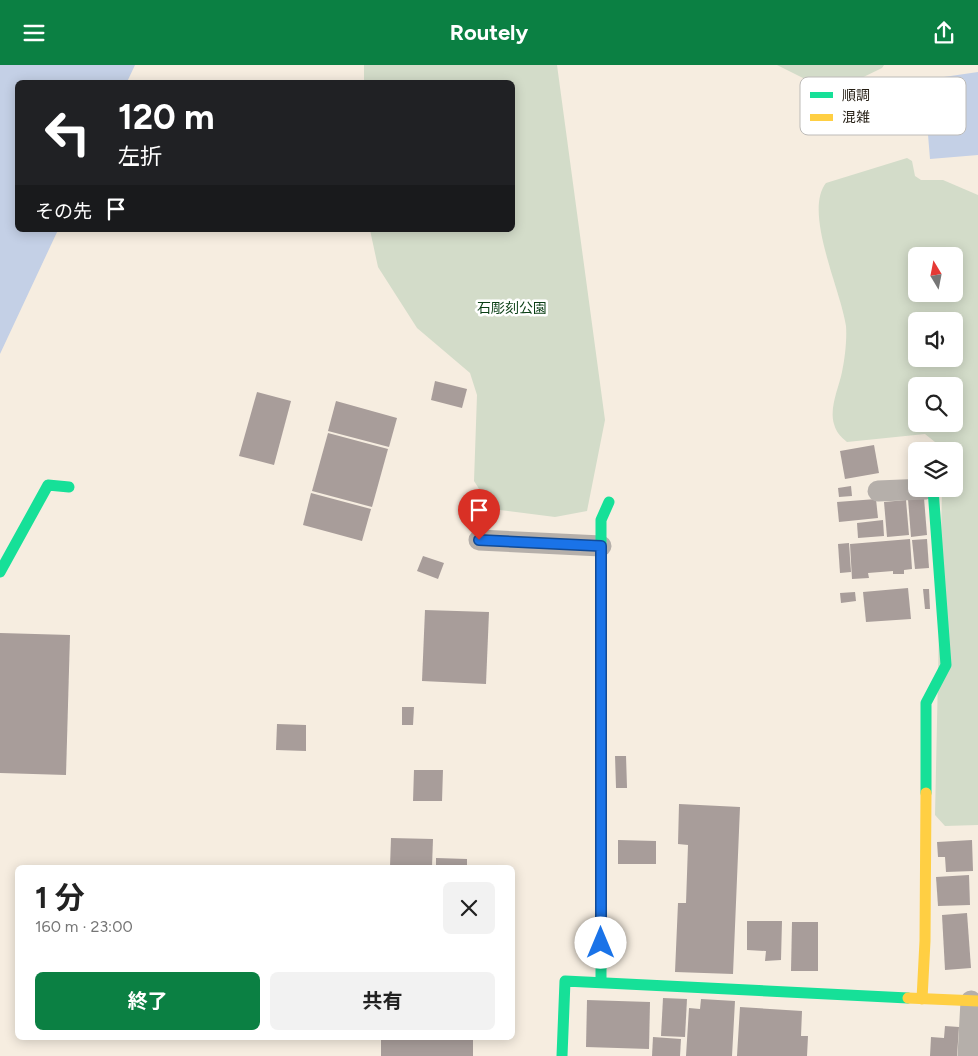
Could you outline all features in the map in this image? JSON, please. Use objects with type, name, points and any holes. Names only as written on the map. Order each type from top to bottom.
[{"type":"street","points":[[0,572],[48,485],[69,487]]},
{"type":"street","points":[[878,491],[908,490]]},
{"type":"street","points":[[922,999],[925,941],[926,703],[946,665],[934,497]]},
{"type":"street","points":[[601,983],[601,520],[609,502]]},
{"type":"street","points":[[479,540],[601,546]]},
{"type":"street","points":[[562,1056],[565,981],[975,1001],[968,1056]]},
{"type":"green space","name":"石彫刻公園","points":[[364,65],[557,65],[605,420],[587,511],[555,517],[492,509],[474,481],[477,395],[470,373],[417,328],[378,267],[370,232],[515,232],[515,80],[364,80]]},
{"type":"green space","points":[[777,65],[884,65],[882,68],[864,77],[801,77]]},
{"type":"green space","points":[[907,158],[912,161],[915,176],[921,180],[943,180],[978,195],[978,825],[945,826],[935,815],[942,497],[963,497],[963,442],[935,442],[925,434],[847,442],[836,429],[833,411],[846,349],[846,326],[821,231],[820,196],[826,183]]},
{"type":"water","points":[[0,65],[135,65],[128,80],[15,80],[15,232],[57,232],[0,354]]},
{"type":"water","points":[[978,72],[978,155],[930,159],[928,135],[966,135],[966,77],[944,77]]},
{"type":"building","points":[[435,381],[467,389],[462,408],[431,400]]},
{"type":"building","points":[[257,392],[291,401],[274,465],[239,456]]},
{"type":"building","points":[[336,401],[397,418],[389,447],[328,431]]},
{"type":"building","points":[[328,433],[388,449],[372,507],[312,491]]},
{"type":"building","points":[[874,445],[879,473],[845,479],[840,451]]},
{"type":"building","points":[[851,486],[852,496],[839,497],[838,488]]},
{"type":"building","points":[[311,493],[371,509],[362,541],[303,525]]},
{"type":"building","points":[[924,498],[927,535],[911,537],[908,499]]},
{"type":"building","points":[[876,499],[878,518],[839,522],[837,502]]},
{"type":"building","points":[[906,500],[909,535],[887,537],[884,502]]},
{"type":"building","points":[[883,520],[884,536],[858,538],[857,523]]},
{"type":"building","points":[[910,539],[912,569],[904,570],[904,574],[893,574],[893,571],[868,573],[869,578],[852,579],[850,544]]},
{"type":"building","points":[[927,539],[929,568],[915,569],[912,540]]},
{"type":"building","points":[[849,543],[851,572],[840,573],[838,544]]},
{"type":"building","points":[[423,556],[444,563],[438,579],[417,571]]},
{"type":"building","points":[[908,588],[911,619],[866,622],[863,592]]},
{"type":"building","points":[[923,589],[929,589],[930,609],[925,609]]},
{"type":"building","points":[[855,592],[856,601],[841,603],[840,593]]},
{"type":"building","points":[[425,610],[489,612],[486,684],[422,681]]},
{"type":"building","points":[[0,633],[70,635],[66,775],[0,773]]},
{"type":"building","points":[[402,707],[414,707],[413,725],[402,725]]},
{"type":"building","points":[[277,724],[306,725],[306,751],[276,750]]},
{"type":"building","points":[[615,756],[626,756],[627,788],[616,788]]},
{"type":"building","points":[[414,770],[443,770],[442,801],[413,801]]},
{"type":"building","points":[[679,804],[740,807],[733,974],[675,972],[678,903],[686,903],[688,845],[678,844]]},
{"type":"building","points":[[391,838],[433,839],[432,865],[390,865]]},
{"type":"building","points":[[618,840],[656,841],[656,864],[618,864]]},
{"type":"building","points":[[972,840],[973,871],[946,872],[945,857],[938,857],[937,842]]},
{"type":"building","points":[[436,858],[467,859],[467,865],[436,865]]},
{"type":"building","points":[[969,875],[970,905],[938,906],[936,877]]},
{"type":"building","points":[[967,913],[971,968],[945,970],[942,915]]},
{"type":"building","points":[[747,921],[782,921],[781,960],[765,961],[766,951],[747,950]]},
{"type":"building","points":[[792,922],[818,922],[818,971],[791,971]]},
{"type":"building","points":[[663,998],[687,999],[685,1037],[661,1036]]},
{"type":"building","points":[[701,999],[735,1001],[732,1056],[686,1056],[689,1008],[700,1009]]},
{"type":"building","points":[[587,1000],[650,1002],[649,1049],[586,1047]]},
{"type":"building","points":[[740,1007],[802,1011],[801,1036],[808,1036],[807,1056],[737,1056]]},
{"type":"building","points":[[945,1026],[959,1027],[957,1056],[930,1056],[931,1037],[944,1038]]},
{"type":"building","points":[[653,1037],[681,1039],[680,1056],[652,1056]]},
{"type":"building","points":[[381,1040],[473,1040],[473,1056],[381,1056]]},
{"type":"traffic: fast","points":[[0,572],[48,485],[69,487]]},
{"type":"traffic: fast","points":[[926,793],[926,703],[946,665],[934,497]]},
{"type":"traffic: fast","points":[[601,982],[601,520],[609,502]]},
{"type":"traffic: fast","points":[[562,1056],[565,981],[908,998]]},
{"type":"traffic: slow","points":[[922,999],[925,941],[926,793]]},
{"type":"traffic: slow","points":[[908,998],[978,1001]]},
{"type":"route","points":[[479,540],[601,546],[601,943]]}]
